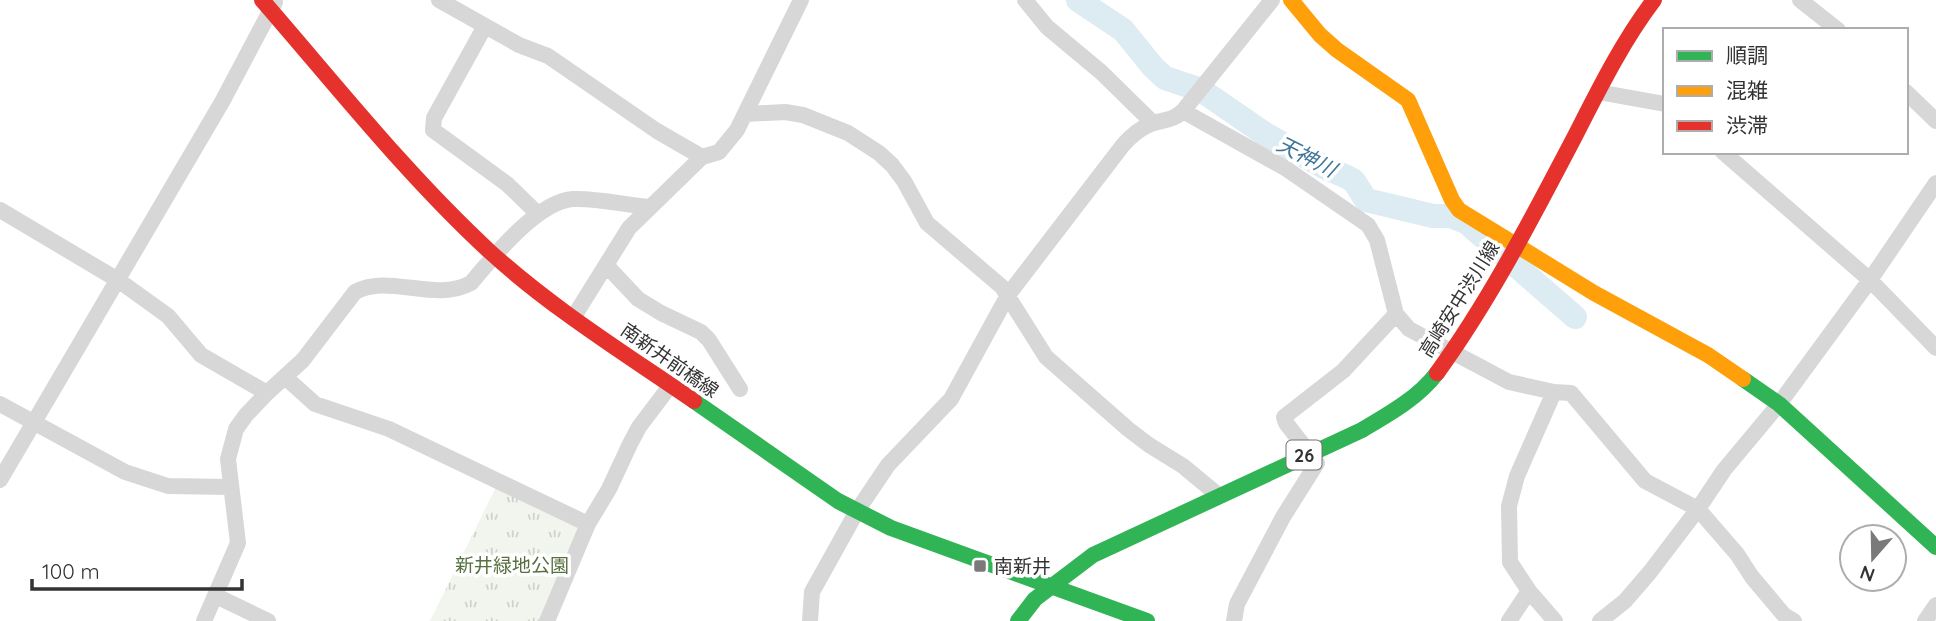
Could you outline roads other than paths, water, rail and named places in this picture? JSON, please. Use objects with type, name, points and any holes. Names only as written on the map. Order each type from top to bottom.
[{"type":"main road","points":[[1291,0],[1304,18],[1329,43],[1408,100],[1455,205],[1511,255],[1594,293],[1708,355],[1779,404],[1936,547]]},
{"type":"main road","name":"高崎安中渋川線","points":[[1018,621],[1035,599],[1093,555],[1362,430],[1396,410],[1429,383],[1451,353],[1511,255],[1598,92],[1654,0]]},
{"type":"main road","name":"南新井前橋線","points":[[270,3],[401,160],[496,256],[573,318],[838,501],[891,528],[1147,621]]},
{"type":"street","points":[[439,0],[519,45],[548,56],[657,131],[702,156]]},
{"type":"street","points":[[573,318],[629,228],[702,156],[719,152],[737,130],[801,0]]},
{"type":"street","points":[[1025,0],[1046,27],[1101,72],[1153,123]]},
{"type":"street","points":[[810,621],[812,592],[857,511],[888,465],[951,399],[1008,295],[1123,145],[1141,128],[1170,121],[1183,111],[1272,0]]},
{"type":"street","points":[[1800,0],[1835,28]]},
{"type":"street","points":[[0,480],[222,102],[270,3]]},
{"type":"street","points":[[485,26],[435,118],[433,130],[507,184],[538,214]]},
{"type":"street","points":[[1598,92],[1663,104]]},
{"type":"street","points":[[1908,94],[1936,121]]},
{"type":"street","points":[[1183,111],[1285,168],[1368,225],[1377,240],[1396,314],[1409,329],[1509,382],[1571,393],[1645,481],[1698,509],[1784,615],[1794,621]]},
{"type":"street","points":[[746,114],[785,112],[803,115],[848,133],[879,153],[904,181],[927,223],[1002,287],[1040,349],[1061,372],[1128,429],[1183,466],[1218,495]]},
{"type":"street","points":[[1725,154],[1870,280],[1936,348]]},
{"type":"street","points":[[1600,621],[1625,600],[1650,572],[1724,470],[1779,404],[1870,280],[1936,183]]},
{"type":"street","points":[[204,621],[238,543],[228,459],[236,429],[246,415],[318,342],[355,292],[364,287],[392,286],[443,291],[461,288],[471,283],[546,207],[572,199],[649,207]]},
{"type":"street","points":[[0,210],[118,280],[168,316],[201,355],[267,393]]},
{"type":"street","points":[[607,266],[638,299],[701,332],[740,389]]},
{"type":"street","points":[[1234,621],[1237,604],[1283,517],[1317,463],[1284,417],[1343,371],[1396,314]]},
{"type":"street","points":[[285,377],[316,404],[389,429],[588,524]]},
{"type":"street","points":[[547,621],[588,524],[609,489],[639,428],[670,386]]},
{"type":"street","points":[[1554,392],[1517,476],[1509,506],[1510,562],[1529,591],[1555,621]]},
{"type":"street","points":[[0,404],[125,472],[168,486],[230,487]]},
{"type":"street","points":[[1509,621],[1529,591]]},
{"type":"street","points":[[216,596],[268,621]]},
{"type":"street","points":[[1925,621],[1936,605]]},
{"type":"waterway","name":"天神川","points":[[1078,0],[1123,30],[1165,78],[1201,90],[1265,134],[1354,181],[1366,200],[1433,216],[1450,216],[1466,222],[1575,317]]},
{"type":"place","name":"南新井","points":[[980,566]]},
{"type":"park label","name":"新井緑地公園","points":[[512,565]]}]
